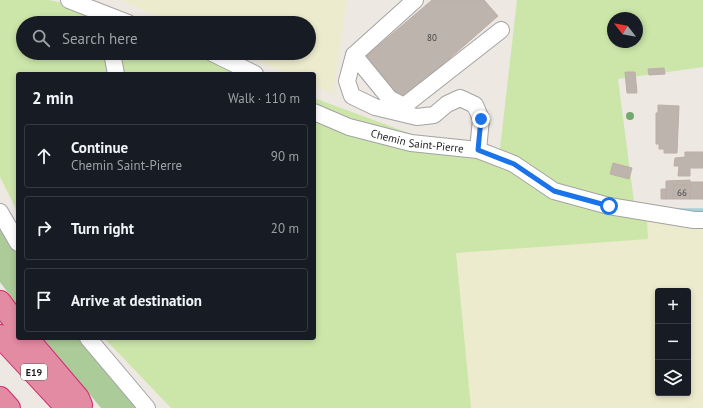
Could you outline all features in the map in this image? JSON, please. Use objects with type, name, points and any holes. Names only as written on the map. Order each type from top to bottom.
[{"type":"highway","points":[[0,302],[16,323]]},
{"type":"highway","name":"E19","points":[[0,336],[67,408]]},
{"type":"highway","points":[[28,340],[78,398],[82,408]]},
{"type":"highway","points":[[0,398],[9,408]]},
{"type":"street","points":[[68,0],[103,16]]},
{"type":"street","points":[[415,0],[354,56],[347,81],[352,96],[375,107],[417,118],[434,115],[447,104],[460,98],[475,105],[481,119],[478,150]]},
{"type":"street","points":[[354,56],[390,99],[404,106],[500,30]]},
{"type":"street","points":[[113,60],[116,72]]},
{"type":"street","points":[[226,60],[251,72]]},
{"type":"street","name":"Chemin Saint-Pierre","points":[[316,113],[349,127],[411,143],[478,150],[514,164],[554,191],[609,206],[694,220],[703,220]]},
{"type":"street","points":[[0,212],[16,240]]},
{"type":"street","points":[[90,340],[147,408]]},
{"type":"green space","points":[[0,0],[49,0],[62,3],[97,16],[16,16],[16,60],[214,60],[246,72],[16,72],[16,209],[0,177]]},
{"type":"green space","points":[[120,0],[347,0],[333,94],[316,87],[316,72],[283,72],[256,60],[316,60],[316,16],[156,16]]},
{"type":"green space","points":[[517,0],[703,0],[703,67],[618,79],[636,217],[647,221],[648,239],[456,253],[471,408],[171,408],[106,340],[316,340],[316,99],[498,166]]},
{"type":"green space","points":[[647,221],[703,229],[703,408],[177,408],[310,340],[316,340],[316,225],[648,239]]},
{"type":"green space","points":[[0,229],[16,252],[16,303],[0,282]]},
{"type":"green space","points":[[45,340],[83,340],[139,408],[101,408]]},
{"type":"building","points":[[432,0],[484,0],[498,16],[402,100],[365,57]]},
{"type":"building","points":[[664,68],[665,74],[649,75],[648,69]]},
{"type":"building","points":[[625,72],[635,72],[637,93],[627,93]]},
{"type":"building","points":[[658,105],[679,106],[677,153],[664,153],[664,149],[659,149],[659,144],[656,144],[656,113],[658,113]]},
{"type":"building","points":[[685,152],[703,152],[703,168],[690,168],[690,176],[678,176],[679,166],[674,166],[675,158],[685,157]]},
{"type":"building","points":[[613,163],[632,168],[629,179],[610,174]]},
{"type":"building","points":[[690,180],[690,182],[703,182],[703,199],[690,199],[691,185],[674,185],[673,199],[666,199],[666,181]]},
{"type":"building","points":[[674,185],[691,185],[690,199],[673,199]]},
{"type":"building","points":[[661,189],[666,189],[666,199],[661,199]]},
{"type":"waterway","points":[[677,210],[703,210]]},
{"type":"route","points":[[481,119],[478,150],[514,164],[554,191],[609,206]]}]
